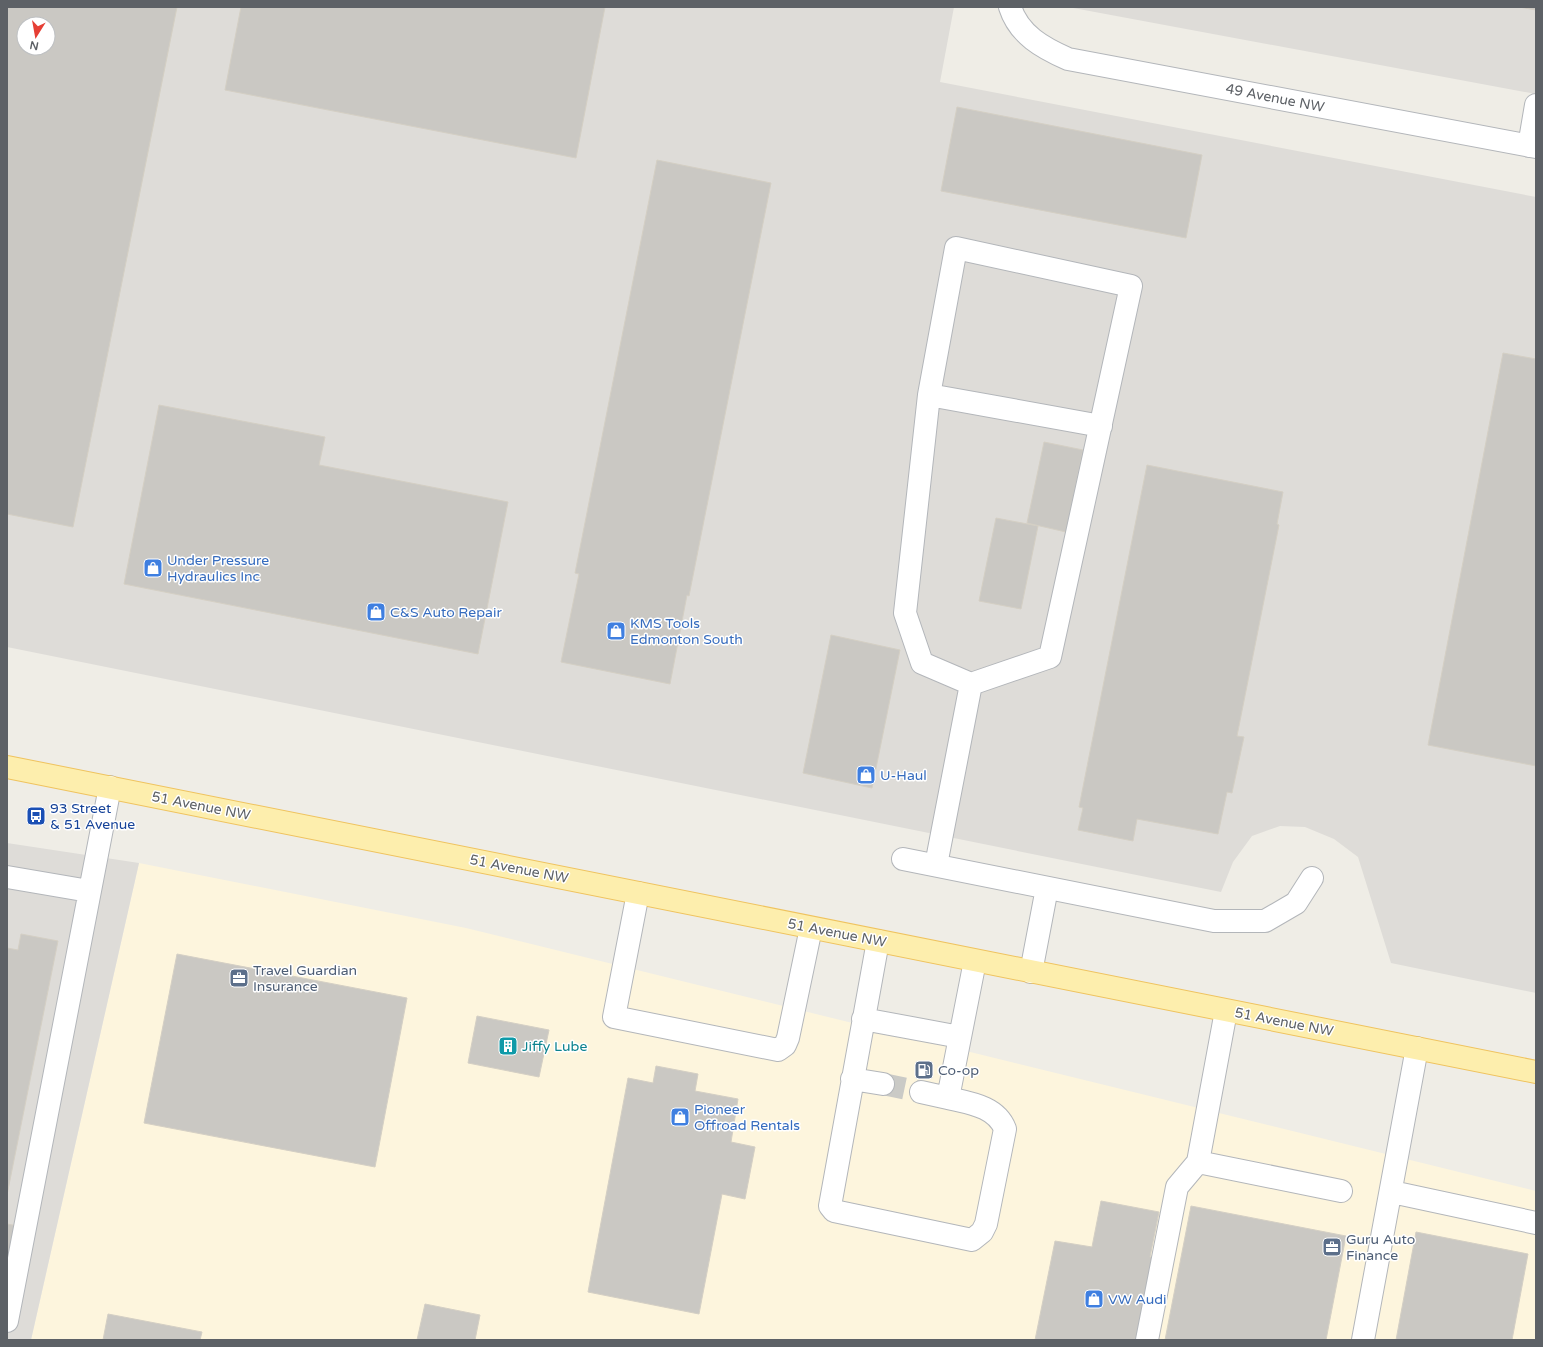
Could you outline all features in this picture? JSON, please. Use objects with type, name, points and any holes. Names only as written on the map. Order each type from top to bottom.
[{"type":"main road","name":"51 Avenue NW","points":[[7,767],[1536,1072]]},
{"type":"street","name":"49 Avenue NW","points":[[1010,7],[1022,29],[1033,40],[1048,50],[1068,59],[1533,147]]},
{"type":"street","points":[[1533,147],[1536,105]]},
{"type":"street","points":[[956,248],[1131,286],[1050,657],[971,684],[922,663],[904,613],[929,395],[956,248]]},
{"type":"street","points":[[929,395],[1101,426]]},
{"type":"street","points":[[936,865],[971,684]]},
{"type":"street","points":[[7,1321],[79,956],[89,891],[110,788]]},
{"type":"street","points":[[903,859],[1214,921],[1265,921],[1296,903],[1312,878]]},
{"type":"street","points":[[7,877],[89,891]]},
{"type":"street","points":[[1031,972],[1047,888]]},
{"type":"street","points":[[638,893],[614,1017],[778,1050],[785,1045],[788,1038],[810,928]]},
{"type":"street","points":[[878,941],[830,1206],[834,1211],[972,1240],[982,1232],[986,1224],[1006,1128],[1002,1121],[988,1110],[973,1104],[921,1092]]},
{"type":"street","points":[[948,1098],[975,961]]},
{"type":"street","points":[[1147,1340],[1177,1188],[1198,1162],[1226,1010]]},
{"type":"street","points":[[863,1019],[960,1037]]},
{"type":"street","points":[[1363,1340],[1392,1192],[1417,1048]]},
{"type":"street","points":[[852,1079],[883,1084]]},
{"type":"street","points":[[1198,1162],[1341,1191]]},
{"type":"street","points":[[1392,1192],[1536,1223]]},
{"type":"shaded area","points":[[7,7],[954,7],[940,82],[1536,197],[1536,993],[1391,963],[1358,857],[1334,839],[1305,827],[1280,826],[1252,836],[1233,862],[1221,892],[7,647]]},
{"type":"shaded area","points":[[1068,7],[1536,7],[1536,94]]},
{"type":"shaded area","points":[[7,843],[139,863],[31,1340],[7,1340]]},
{"type":"shaded area","points":[[139,863],[466,928],[1536,1191],[1536,1340],[31,1340]]},
{"type":"building","points":[[7,7],[177,7],[73,527],[7,514]]},
{"type":"building","points":[[241,7],[605,7],[576,158],[225,90]]},
{"type":"building","points":[[1519,7],[1536,7],[1536,10]]},
{"type":"building","points":[[957,107],[1202,155],[1186,238],[941,191]]},
{"type":"building","points":[[657,160],[771,183],[689,596],[687,595],[670,684],[561,662],[579,574],[575,573]]},
{"type":"building","points":[[1503,353],[1536,359],[1536,766],[1428,745]]},
{"type":"building","points":[[159,405],[325,437],[319,465],[508,502],[478,654],[124,584]]},
{"type":"building","points":[[1044,442],[1083,450],[1066,532],[1027,523]]},
{"type":"building","points":[[1147,465],[1283,492],[1277,524],[1279,525],[1237,736],[1244,737],[1232,793],[1227,792],[1218,834],[1137,819],[1133,841],[1078,830],[1083,808],[1079,807]]},
{"type":"building","points":[[996,518],[1038,526],[1021,609],[979,601]]},
{"type":"building","points":[[831,635],[900,650],[872,788],[803,773]]},
{"type":"building","points":[[21,934],[58,941],[7,1195],[7,948],[18,950]]},
{"type":"building","points":[[177,954],[407,998],[375,1167],[144,1123]]},
{"type":"building","name":"Jiffy Lube","points":[[477,1016],[549,1030],[539,1077],[468,1063]]},
{"type":"building","points":[[656,1066],[698,1074],[695,1091],[738,1099],[731,1142],[755,1147],[745,1199],[722,1194],[699,1314],[588,1292],[628,1078],[653,1083]]},
{"type":"building","name":"VW Audi","points":[[1101,1201],[1159,1212],[1150,1257],[1154,1258],[1138,1340],[1035,1340],[1055,1241],[1092,1247]]},
{"type":"building","points":[[1191,1206],[1346,1236],[1326,1340],[1165,1340]]},
{"type":"building","points":[[7,1224],[18,1226],[7,1278]]},
{"type":"building","points":[[1416,1232],[1528,1254],[1512,1340],[1396,1340]]},
{"type":"building","points":[[425,1304],[480,1315],[475,1340],[417,1340]]},
{"type":"building","points":[[108,1314],[202,1332],[200,1340],[103,1340]]},
{"type":"tunnel","points":[[883,1084],[921,1092]]},
{"type":"place","name":"Under Pressure Hydraulics Inc","points":[[153,568]]},
{"type":"place","name":"C&S Auto Repair","points":[[376,612]]},
{"type":"place","name":"KMS Tools Edmonton South","points":[[616,631]]},
{"type":"place","name":"U-Haul","points":[[866,775]]},
{"type":"place","name":"93 Street & 51 Avenue","points":[[36,816]]},
{"type":"place","name":"Travel Guardian Insurance","points":[[239,978]]},
{"type":"place","name":"Jiffy Lube","points":[[508,1046]]},
{"type":"place","name":"Co-op","points":[[924,1070]]},
{"type":"place","name":"Pioneer Offroad Rentals","points":[[680,1117]]},
{"type":"place","name":"Guru Auto Finance","points":[[1332,1247]]},
{"type":"place","name":"VW Audi","points":[[1094,1299]]}]
